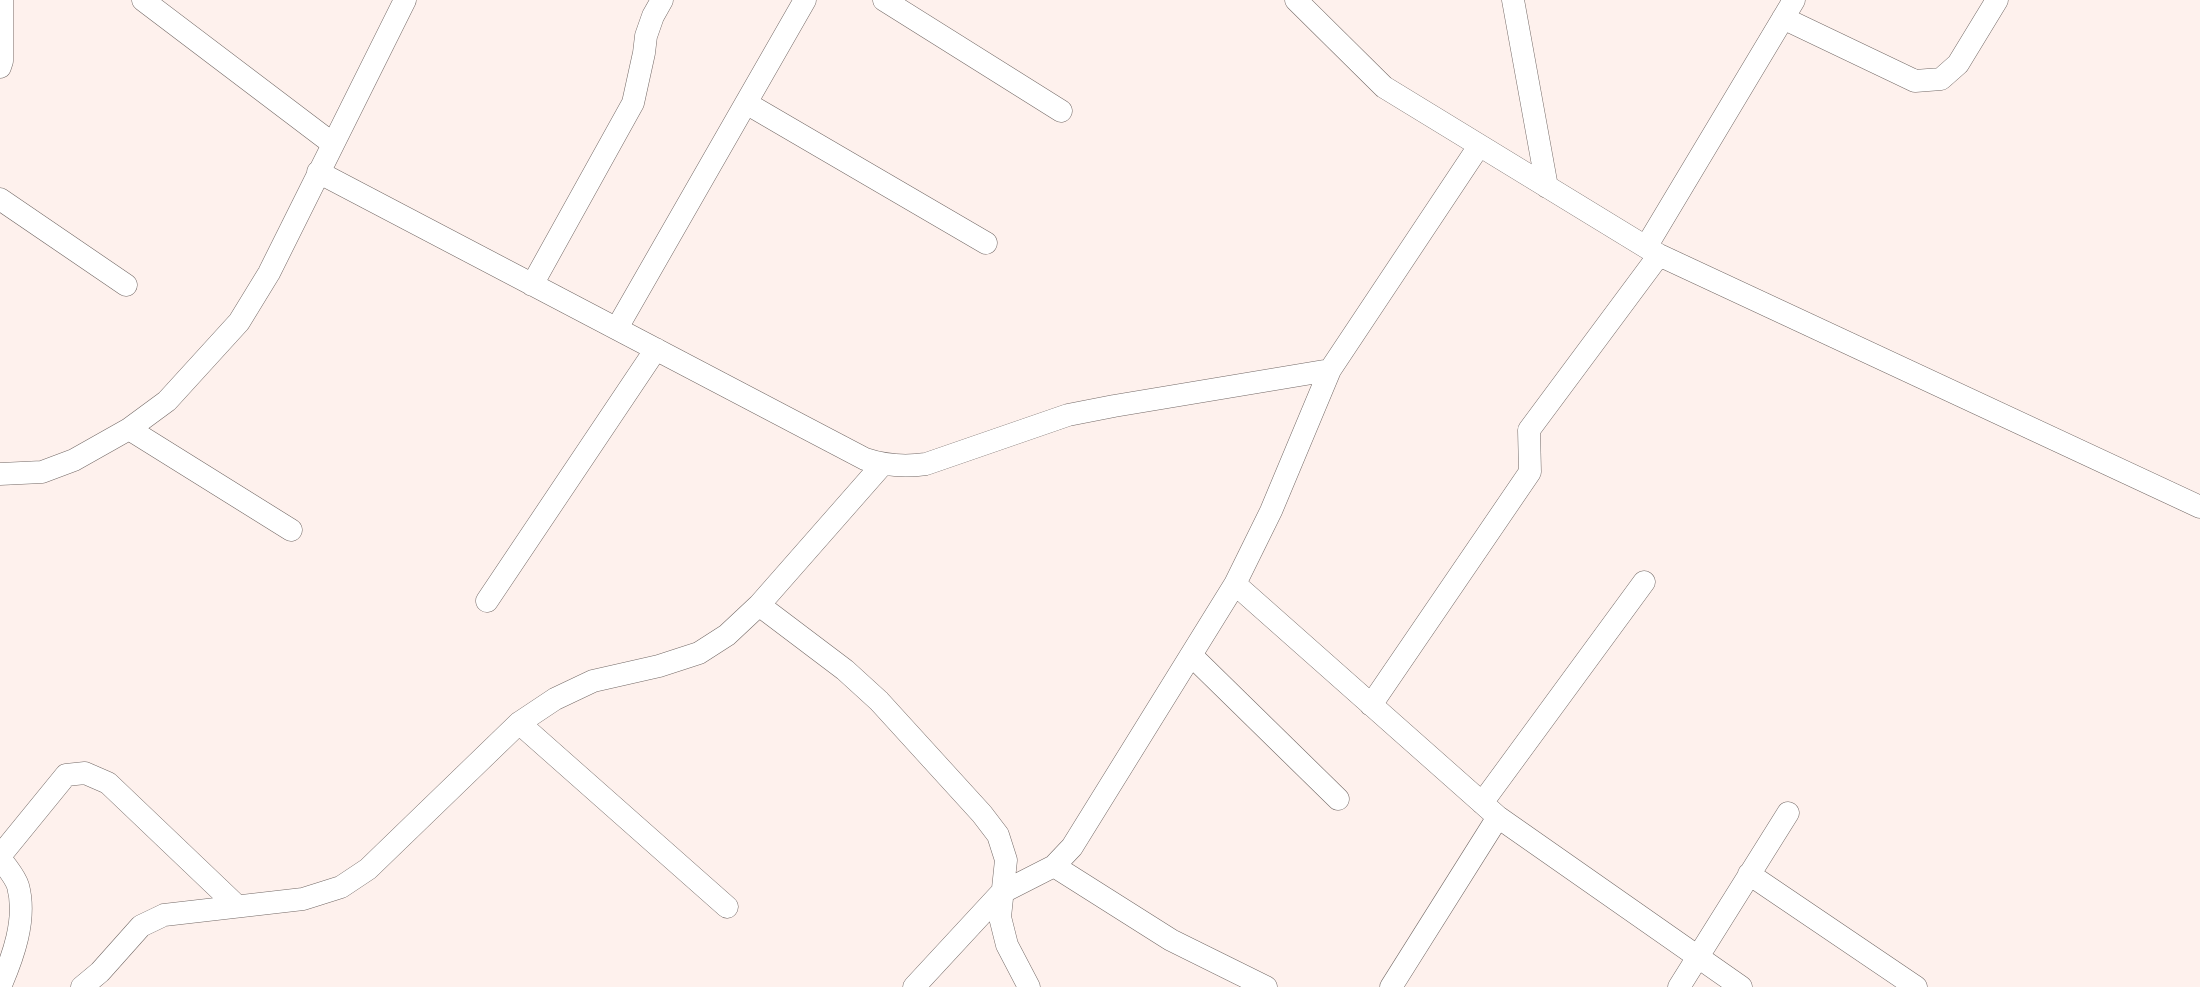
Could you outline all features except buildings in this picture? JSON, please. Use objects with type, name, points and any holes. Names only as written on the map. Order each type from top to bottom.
[{"type":"street","points":[[0,67],[2,61],[2,0]]},
{"type":"street","points":[[143,0],[333,144]]},
{"type":"street","points":[[0,474],[42,472],[74,460],[129,428],[167,401],[239,322],[269,273],[405,0]]},
{"type":"street","points":[[532,285],[632,103],[640,73],[646,36],[653,16],[662,0]]},
{"type":"street","points":[[616,328],[805,0]]},
{"type":"street","points":[[884,0],[1061,111]]},
{"type":"street","points":[[1296,0],[1384,87],[1652,251],[2200,508]]},
{"type":"street","points":[[1513,0],[1547,187]]},
{"type":"street","points":[[1371,705],[1530,472],[1529,430],[1652,251],[1789,9],[1915,81],[1941,79],[1958,64],[1997,0]]},
{"type":"street","points":[[746,103],[986,243]]},
{"type":"street","points":[[914,987],[1001,893],[1054,866],[1072,847],[1235,584],[1272,511],[1330,370],[1479,146]]},
{"type":"street","points":[[318,172],[865,459],[882,465],[904,467],[926,464],[1068,415],[1330,370]]},
{"type":"street","points":[[0,199],[126,285]]},
{"type":"street","points":[[487,601],[656,349]]},
{"type":"street","points":[[129,428],[291,530]]},
{"type":"street","points":[[82,987],[100,972],[141,926],[164,915],[303,899],[341,887],[368,869],[519,723],[555,699],[593,681],[659,666],[699,653],[728,635],[759,605],[882,465]]},
{"type":"street","points":[[1482,803],[1644,582]]},
{"type":"street","points":[[1235,584],[1498,817],[1742,987]]},
{"type":"street","points":[[759,605],[845,670],[879,701],[982,814],[998,835],[1006,860],[1001,893],[1000,917],[1007,945],[1029,987]]},
{"type":"street","points":[[1190,655],[1338,799]]},
{"type":"street","points":[[519,723],[727,907]]},
{"type":"street","points":[[0,987],[13,959],[21,914],[18,885],[0,857],[66,775],[85,773],[108,783],[237,906]]},
{"type":"street","points":[[1679,987],[1788,813]]},
{"type":"street","points":[[1392,987],[1498,817]]},
{"type":"street","points":[[1054,866],[1171,940],[1266,987]]},
{"type":"street","points":[[1749,874],[1916,987]]}]
